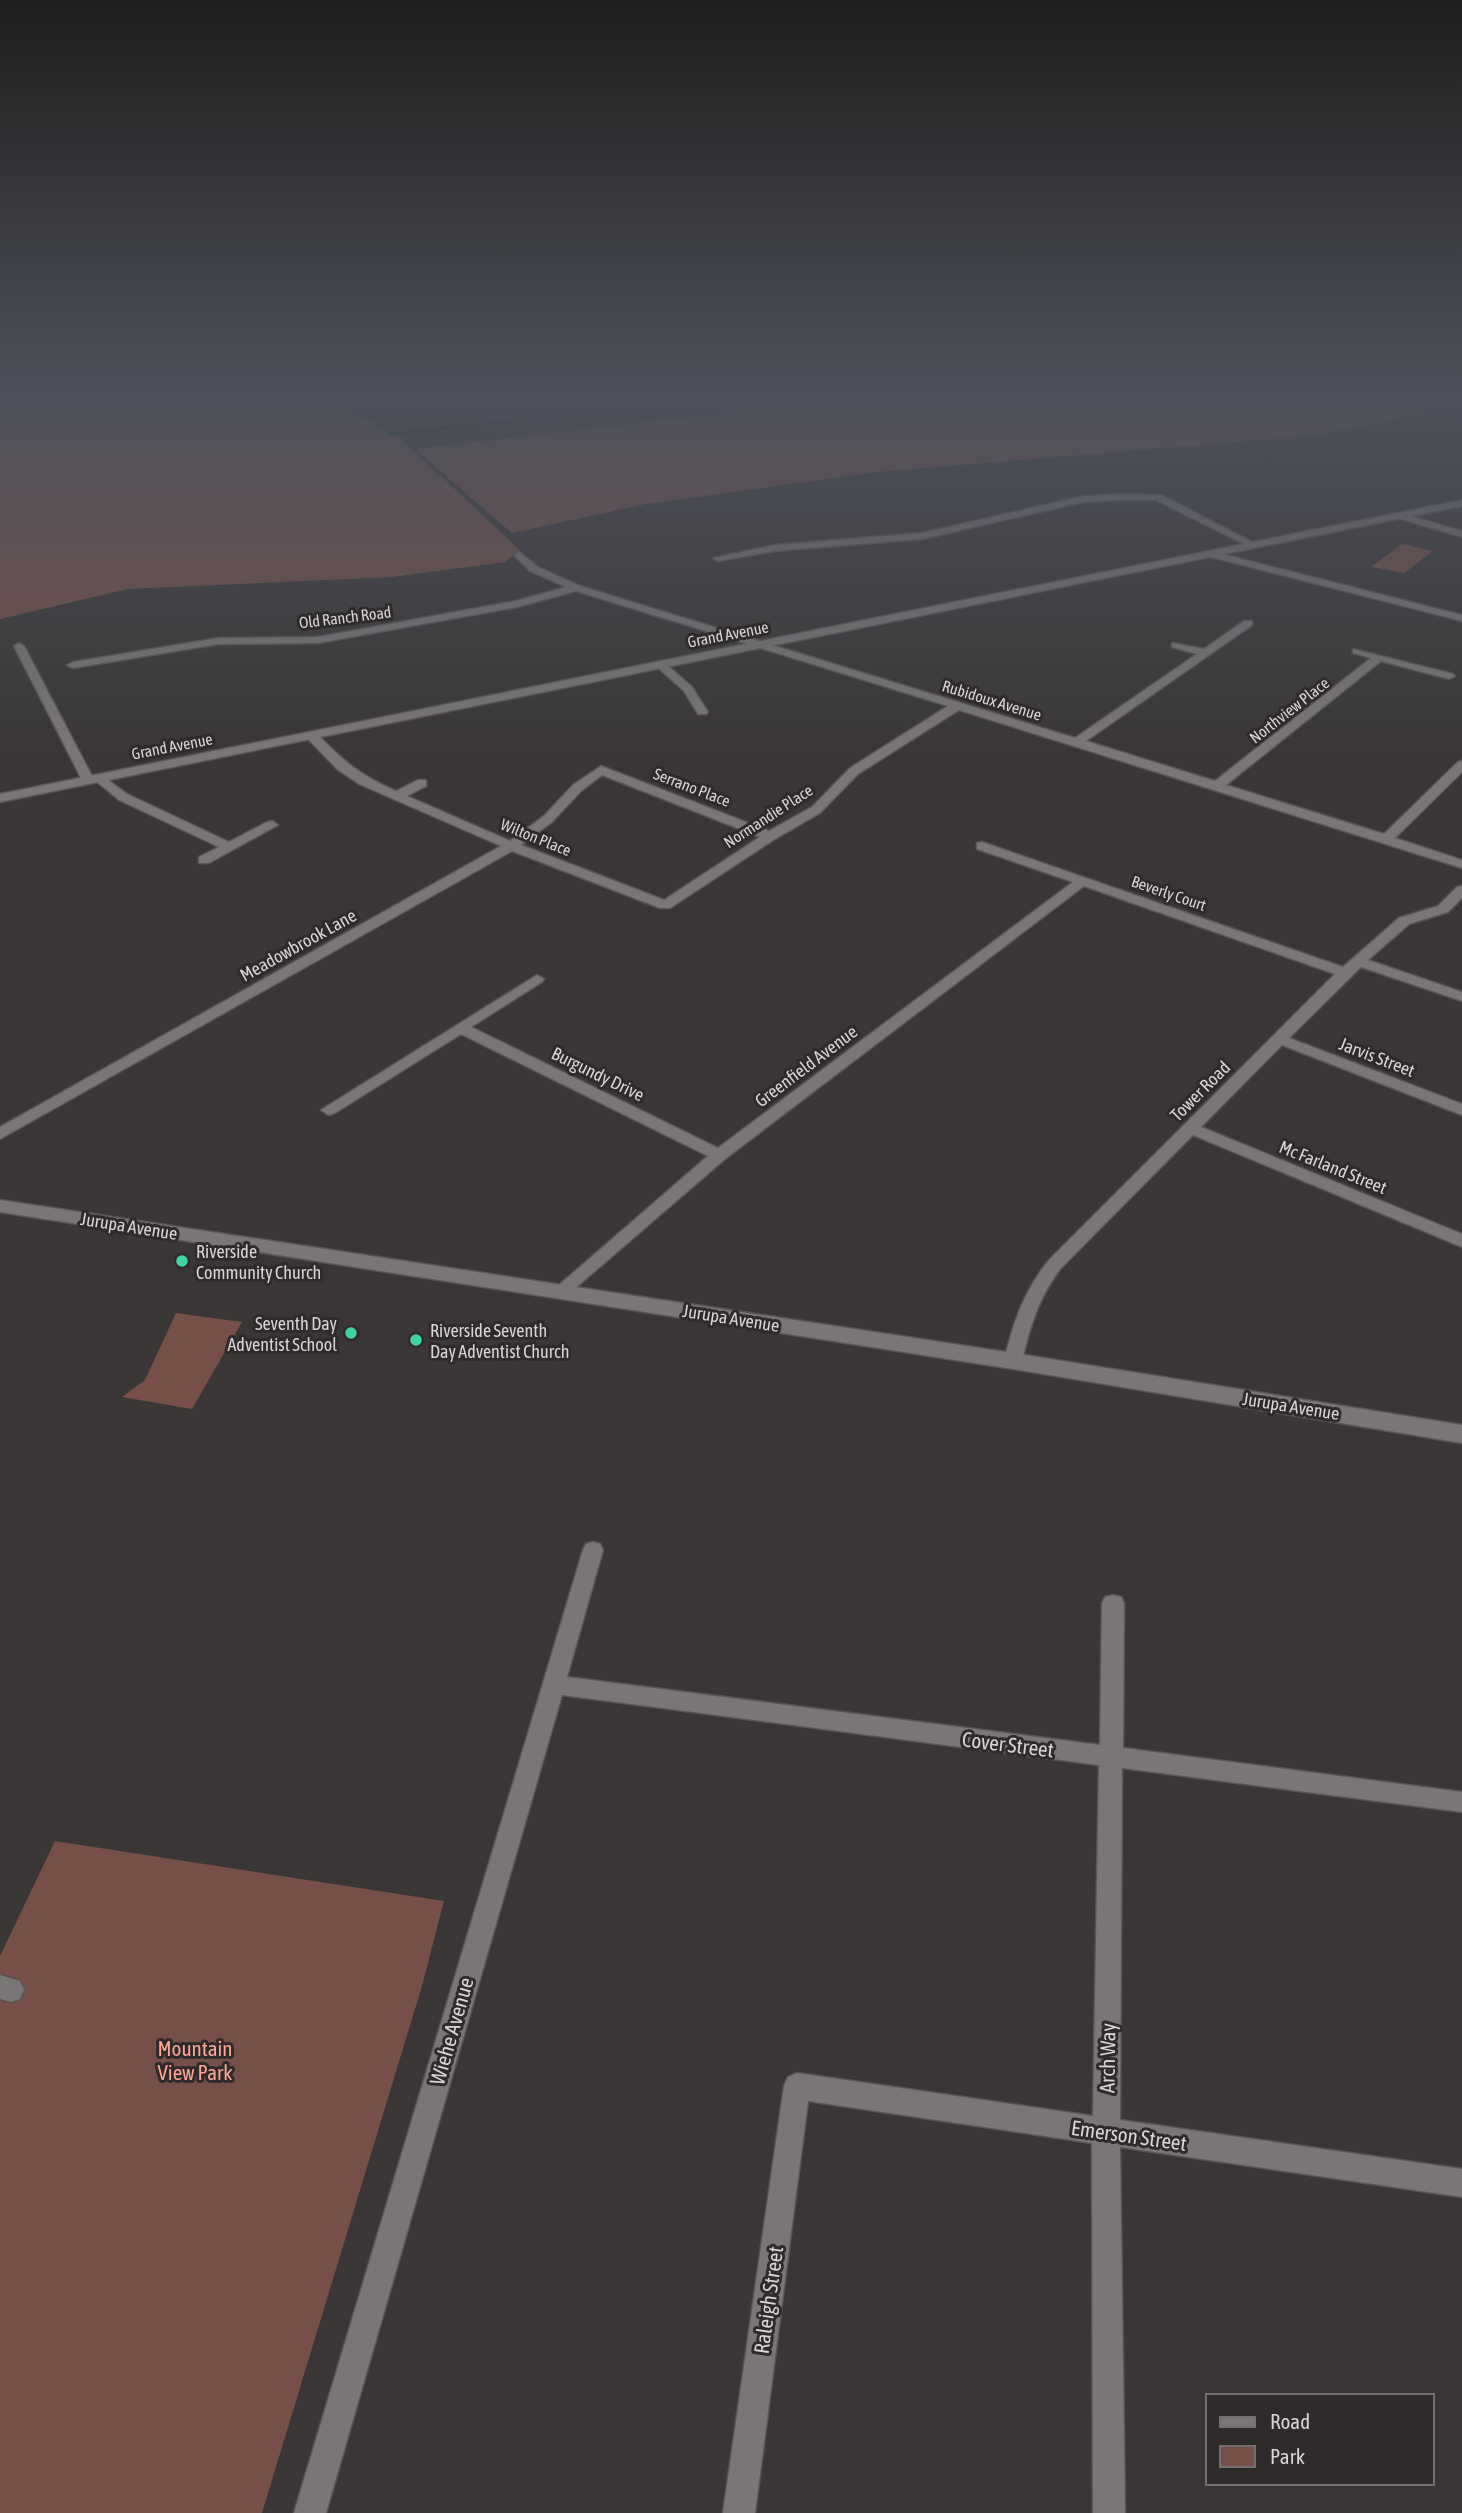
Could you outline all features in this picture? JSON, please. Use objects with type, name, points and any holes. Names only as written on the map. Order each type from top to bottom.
[{"type":"street","points":[[718,558],[775,548],[922,536],[1017,514]]},
{"type":"street","points":[[1192,514],[1253,545]]},
{"type":"street","name":"Grand Avenue","points":[[0,798],[1408,514]]},
{"type":"street","points":[[1400,516],[1426,526],[1462,534]]},
{"type":"street","points":[[1210,554],[1462,618]]},
{"type":"street","name":"Rubidoux Avenue","points":[[519,555],[534,569],[576,588],[1462,864]]},
{"type":"street","name":"Old Ranch Road","points":[[73,665],[219,641],[318,640],[361,634],[517,604],[576,588]]},
{"type":"street","points":[[1076,743],[1248,623]]},
{"type":"street","points":[[1176,645],[1206,653]]},
{"type":"street","points":[[19,646],[94,779],[123,797],[229,848]]},
{"type":"street","points":[[1357,651],[1449,676]]},
{"type":"street","name":"Northview Place","points":[[1217,786],[1379,657]]},
{"type":"street","points":[[661,665],[688,689],[702,712]]},
{"type":"street","name":"Normandie Place","points":[[665,905],[770,836],[816,810],[854,771],[957,706]]},
{"type":"street","name":"Wilton Place","points":[[312,736],[352,774],[396,796],[511,846],[665,905]]},
{"type":"street","points":[[1387,839],[1462,765]]},
{"type":"street","name":"Serrano Place","points":[[601,770],[770,836]]},
{"type":"street","name":"Meadowbrook Lane","points":[[0,1135],[511,846],[548,819],[577,788],[601,770]]},
{"type":"street","points":[[396,796],[422,783]]},
{"type":"street","points":[[204,860],[272,825]]},
{"type":"street","name":"Beverly Court","points":[[982,846],[1345,973]]},
{"type":"street","name":"Greenfield Avenue","points":[[560,1292],[719,1155],[1083,881]]},
{"type":"street","name":"Tower Road","points":[[1013,1361],[1026,1308],[1038,1285],[1345,973],[1404,921],[1443,909],[1462,890]]},
{"type":"street","points":[[1358,961],[1462,997]]},
{"type":"street","points":[[329,1110],[537,979]]},
{"type":"street","name":"Burgundy Drive","points":[[461,1028],[719,1155]]},
{"type":"street","name":"Jarvis Street","points":[[1279,1039],[1462,1110]]},
{"type":"street","name":"Mc Farland Street","points":[[1190,1128],[1462,1241]]},
{"type":"street","name":"Jurupa Avenue","points":[[0,1206],[1013,1361],[1462,1434]]},
{"type":"street","name":"Wiehe Avenue","points":[[310,2513],[593,1550]]},
{"type":"street","name":"Arch Way","points":[[1109,2513],[1106,2132],[1113,1603]]},
{"type":"street","name":"Cover Street","points":[[555,1685],[1462,1802]]},
{"type":"street","name":"Emerson Street","points":[[797,2086],[1462,2183]]},
{"type":"street","name":"Raleigh Street","points":[[739,2513],[797,2086]]},
{"type":"green space","points":[[0,514],[482,514],[523,553],[513,555],[505,562],[392,577],[128,589],[0,619]]},
{"type":"green space","points":[[490,514],[599,514],[512,533]]},
{"type":"green space","points":[[1402,544],[1433,551],[1404,573],[1371,567]]},
{"type":"green space","points":[[176,1313],[242,1322],[192,1409],[122,1397],[145,1380]]},
{"type":"green space","name":"Mountain View Park","points":[[55,1841],[444,1901],[422,1986],[262,2513],[0,2513],[0,1956]]},
{"type":"place","name":"Riverside Community Church","points":[[182,1261]]},
{"type":"place","name":"Seventh Day Adventist School","points":[[351,1333]]},
{"type":"place","name":"Riverside Seventh Day Adventist Church","points":[[416,1340]]}]
